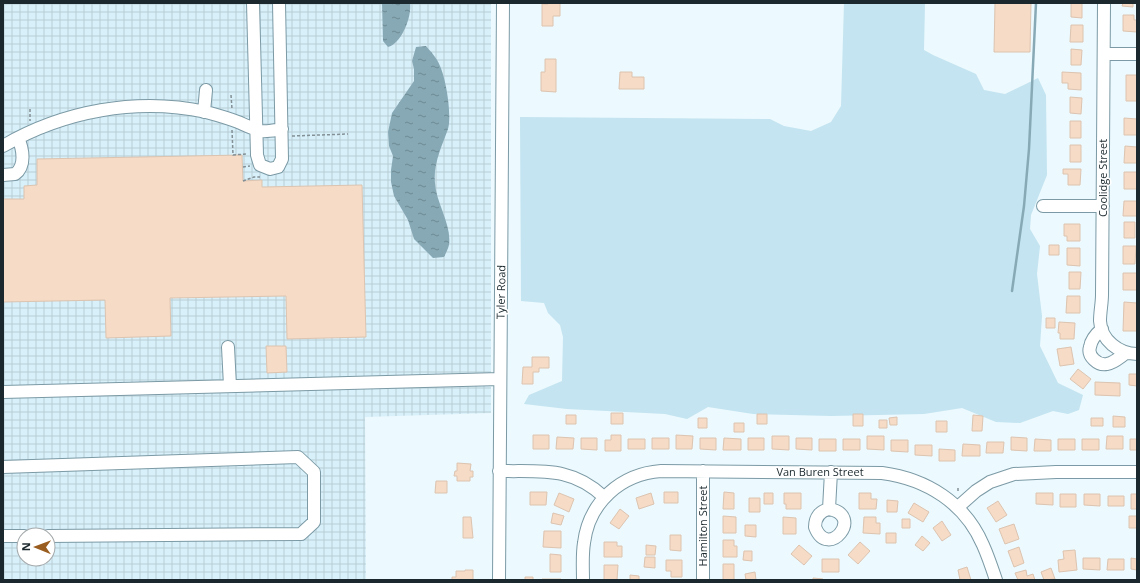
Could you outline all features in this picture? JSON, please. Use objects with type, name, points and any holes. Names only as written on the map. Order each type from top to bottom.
[{"type":"street","points":[[253,3],[258,161],[262,167],[270,170],[276,168],[281,162],[286,132],[279,3]]},
{"type":"street","name":"Tyler Road","points":[[499,580],[503,3]]},
{"type":"street","name":"Coolidge Street","points":[[1102,329],[1100,321],[1102,295],[1104,3]]},
{"type":"street","points":[[1104,54],[1137,54]]},
{"type":"street","points":[[204,112],[206,90]]},
{"type":"street","points":[[3,146],[48,124],[79,115],[128,107],[156,106],[204,112],[232,119],[256,129],[286,132]]},
{"type":"street","points":[[3,175],[15,174],[21,167],[22,147],[18,138]]},
{"type":"street","points":[[1043,206],[1103,206]]},
{"type":"street","points":[[1102,329],[1108,339],[1126,351],[1110,363],[1098,363],[1095,361],[1090,352],[1090,346],[1096,334],[1102,329]]},
{"type":"street","points":[[228,347],[230,386]]},
{"type":"street","points":[[3,392],[500,379]]},
{"type":"street","points":[[3,466],[298,457],[314,472],[314,522],[301,534],[56,536]]},
{"type":"street","points":[[499,471],[553,472],[565,474],[586,482],[604,497]]},
{"type":"street","name":"Van Buren Street","points":[[583,580],[584,543],[587,529],[593,514],[604,497],[622,483],[644,474],[661,471],[882,473],[918,481],[946,496],[966,516],[985,549],[996,580]]},
{"type":"street","name":"Hamilton Street","points":[[703,471],[703,580]]},
{"type":"street","points":[[830,509],[831,472]]},
{"type":"street","points":[[958,507],[976,490],[990,482],[1014,474],[1056,472],[1137,472]]},
{"type":"street","points":[[3,536],[16,536]]},
{"type":"path","points":[[231,95],[232,114]]},
{"type":"path","points":[[30,108],[30,127]]},
{"type":"path","points":[[232,126],[233,155],[252,154]]},
{"type":"path","points":[[286,132],[348,134]]},
{"type":"path","points":[[243,181],[254,177],[266,178]]},
{"type":"path","points":[[958,486],[958,491]]},
{"type":"shaded area","points":[[3,3],[491,3],[491,413],[365,417],[366,580],[3,580]]},
{"type":"shaded area","points":[[844,3],[925,3],[924,50],[976,74],[984,90],[1005,94],[1038,78],[1046,95],[1047,175],[1031,215],[1030,229],[1040,246],[1037,274],[1042,316],[1040,346],[1058,383],[1083,395],[1079,410],[1068,414],[1053,411],[1020,423],[996,422],[962,408],[924,414],[831,416],[753,414],[708,407],[687,419],[665,414],[567,409],[524,404],[529,395],[562,381],[563,337],[560,325],[548,313],[544,303],[521,301],[520,117],[770,119],[784,126],[811,131],[831,122],[841,106]]},
{"type":"water","points":[[382,3],[410,3],[408,22],[402,35],[388,47],[383,41]]},
{"type":"water","points":[[426,46],[434,55],[442,72],[448,97],[449,115],[448,129],[438,155],[435,169],[435,183],[448,230],[449,245],[444,257],[433,258],[414,239],[408,220],[394,196],[391,182],[393,156],[389,146],[388,132],[392,113],[414,81],[412,61],[416,47]]},
{"type":"building","points":[[560,3],[560,16],[553,16],[553,26],[542,26],[542,4]]},
{"type":"building","points":[[995,3],[1031,3],[1030,52],[994,52]]},
{"type":"building","points":[[1071,3],[1082,3],[1082,18],[1071,17]]},
{"type":"building","points":[[1123,3],[1133,3],[1133,7],[1122,6]]},
{"type":"building","points":[[1123,15],[1134,15],[1134,20],[1137,20],[1137,32],[1123,31]]},
{"type":"building","points":[[1071,25],[1083,25],[1083,42],[1070,42]]},
{"type":"building","points":[[1071,49],[1082,50],[1081,65],[1071,65]]},
{"type":"building","points":[[545,59],[556,59],[556,92],[541,91],[541,72],[545,72]]},
{"type":"building","points":[[620,72],[632,72],[632,77],[644,77],[644,89],[619,89]]},
{"type":"building","points":[[1062,72],[1081,73],[1081,90],[1068,89],[1068,83],[1062,83]]},
{"type":"building","points":[[1126,75],[1137,75],[1137,101],[1126,101]]},
{"type":"building","points":[[1070,97],[1082,98],[1081,114],[1070,113]]},
{"type":"building","points":[[1124,118],[1137,119],[1137,135],[1124,135]]},
{"type":"building","points":[[1070,121],[1081,121],[1081,138],[1070,138]]},
{"type":"building","points":[[1070,145],[1081,145],[1081,162],[1070,162]]},
{"type":"building","points":[[1125,146],[1137,147],[1137,163],[1124,163]]},
{"type":"building","points":[[242,155],[243,181],[262,180],[262,187],[362,185],[366,337],[287,339],[286,296],[170,298],[171,336],[106,338],[105,300],[3,302],[3,199],[24,199],[24,186],[37,185],[37,159]]},
{"type":"building","points":[[1063,169],[1081,169],[1080,185],[1068,185],[1068,174],[1063,174]]},
{"type":"building","points":[[1124,172],[1137,172],[1137,189],[1124,189]]},
{"type":"building","points":[[1124,201],[1137,201],[1137,216],[1123,216]]},
{"type":"building","points":[[1124,222],[1135,222],[1135,238],[1124,238]]},
{"type":"building","points":[[1064,224],[1080,224],[1080,241],[1067,241],[1067,236],[1064,236]]},
{"type":"building","points":[[1049,245],[1059,245],[1059,255],[1049,255]]},
{"type":"building","points":[[1123,246],[1136,246],[1135,264],[1123,264]]},
{"type":"building","points":[[1067,248],[1080,248],[1080,266],[1067,265]]},
{"type":"building","points":[[1069,272],[1081,272],[1080,289],[1069,289]]},
{"type":"building","points":[[1123,273],[1137,273],[1137,290],[1123,290]]},
{"type":"building","points":[[1067,296],[1080,296],[1080,313],[1066,313]]},
{"type":"building","points":[[1124,302],[1137,303],[1137,331],[1123,331]]},
{"type":"building","points":[[1046,318],[1055,318],[1055,328],[1046,328]]},
{"type":"building","points":[[1059,322],[1075,323],[1074,339],[1060,339],[1060,333],[1058,333]]},
{"type":"building","points":[[266,346],[286,346],[287,372],[267,373]]},
{"type":"building","points":[[1071,347],[1074,364],[1060,366],[1057,349]]},
{"type":"building","points":[[532,357],[549,357],[549,368],[539,368],[539,372],[533,372],[533,384],[522,384],[523,367],[532,367]]},
{"type":"building","points":[[1078,369],[1091,379],[1083,389],[1070,379]]},
{"type":"building","points":[[1129,374],[1137,374],[1137,386],[1129,385]]},
{"type":"building","points":[[1095,382],[1120,383],[1120,396],[1095,395]]},
{"type":"building","points":[[611,413],[623,413],[623,424],[611,424]]},
{"type":"building","points":[[757,414],[767,414],[767,424],[757,424]]},
{"type":"building","points":[[853,414],[863,414],[863,426],[853,426]]},
{"type":"building","points":[[566,415],[576,415],[576,424],[566,424]]},
{"type":"building","points":[[973,415],[983,416],[982,431],[972,431]]},
{"type":"building","points":[[1113,416],[1125,417],[1125,427],[1113,427]]},
{"type":"building","points":[[897,417],[897,425],[890,425],[889,418]]},
{"type":"building","points":[[698,418],[707,418],[707,428],[698,428]]},
{"type":"building","points":[[1091,418],[1103,418],[1103,426],[1091,426]]},
{"type":"building","points":[[879,420],[887,420],[887,428],[879,428]]},
{"type":"building","points":[[936,421],[947,421],[947,432],[936,432]]},
{"type":"building","points":[[734,423],[744,423],[744,432],[734,432]]},
{"type":"building","points":[[533,435],[549,435],[549,449],[533,449]]},
{"type":"building","points":[[611,435],[621,435],[621,451],[605,451],[605,440],[611,440]]},
{"type":"building","points":[[676,435],[693,436],[692,449],[676,449]]},
{"type":"building","points":[[772,436],[789,436],[789,450],[772,449]]},
{"type":"building","points":[[867,436],[884,436],[884,450],[867,449]]},
{"type":"building","points":[[1107,436],[1123,436],[1123,449],[1106,449]]},
{"type":"building","points":[[557,437],[574,438],[573,449],[556,449]]},
{"type":"building","points":[[1011,437],[1027,438],[1027,451],[1011,450]]},
{"type":"building","points":[[581,438],[597,438],[597,450],[581,449]]},
{"type":"building","points":[[652,438],[669,438],[669,449],[652,449]]},
{"type":"building","points":[[700,438],[716,438],[716,450],[700,449]]},
{"type":"building","points":[[724,438],[741,439],[741,450],[723,450]]},
{"type":"building","points":[[748,438],[764,438],[764,450],[748,450]]},
{"type":"building","points":[[796,438],[812,438],[812,450],[796,449]]},
{"type":"building","points":[[628,439],[645,439],[645,449],[628,449]]},
{"type":"building","points":[[819,439],[836,439],[836,451],[819,451]]},
{"type":"building","points":[[843,439],[860,439],[860,450],[843,450]]},
{"type":"building","points":[[1035,439],[1051,440],[1051,451],[1034,451]]},
{"type":"building","points":[[1058,439],[1075,439],[1075,450],[1058,450]]},
{"type":"building","points":[[1082,439],[1099,439],[1099,450],[1082,450]]},
{"type":"building","points":[[1130,439],[1137,439],[1137,450],[1130,450]]},
{"type":"building","points":[[891,440],[908,440],[908,452],[891,451]]},
{"type":"building","points":[[987,442],[1004,442],[1003,453],[986,453]]},
{"type":"building","points":[[963,444],[980,445],[980,456],[962,456]]},
{"type":"building","points":[[915,445],[932,445],[932,456],[915,455]]},
{"type":"building","points":[[939,449],[955,450],[955,461],[939,461]]},
{"type":"building","points":[[457,463],[471,464],[470,471],[473,471],[473,477],[470,477],[470,481],[457,481],[457,476],[454,476],[455,471],[457,471]]},
{"type":"building","points":[[436,481],[447,481],[447,493],[435,493]]},
{"type":"building","points":[[530,492],[547,492],[546,505],[530,505]]},
{"type":"building","points":[[664,492],[678,492],[678,503],[664,503]]},
{"type":"building","points":[[724,492],[734,493],[734,509],[723,509]]},
{"type":"building","points":[[559,493],[574,499],[569,512],[554,505]]},
{"type":"building","points":[[651,493],[654,504],[639,509],[636,498]]},
{"type":"building","points":[[764,493],[773,493],[773,504],[764,504]]},
{"type":"building","points":[[784,493],[801,493],[801,509],[786,509],[786,504],[784,504]]},
{"type":"building","points":[[859,493],[871,493],[871,499],[877,499],[876,509],[859,509]]},
{"type":"building","points":[[1036,493],[1053,493],[1053,505],[1036,504]]},
{"type":"building","points":[[1060,494],[1076,494],[1076,507],[1060,507]]},
{"type":"building","points":[[1084,494],[1100,494],[1100,506],[1084,505]]},
{"type":"building","points":[[1131,494],[1137,494],[1137,509],[1131,509]]},
{"type":"building","points":[[1108,496],[1124,496],[1124,506],[1108,506]]},
{"type":"building","points":[[749,498],[760,498],[760,512],[749,512]]},
{"type":"building","points":[[887,500],[898,501],[897,512],[887,512]]},
{"type":"building","points":[[998,501],[1007,515],[996,522],[987,508]]},
{"type":"building","points":[[914,503],[929,512],[923,522],[908,513]]},
{"type":"building","points":[[620,509],[629,516],[619,529],[610,523]]},
{"type":"building","points":[[553,513],[564,516],[561,525],[551,523]]},
{"type":"building","points":[[723,516],[736,517],[736,533],[723,533]]},
{"type":"building","points":[[1129,516],[1137,516],[1137,528],[1129,528]]},
{"type":"building","points":[[463,517],[471,517],[473,538],[463,538]]},
{"type":"building","points":[[783,517],[796,518],[796,534],[783,534]]},
{"type":"building","points":[[864,517],[876,517],[876,523],[880,523],[880,534],[863,533]]},
{"type":"building","points":[[902,519],[910,519],[910,528],[902,528]]},
{"type":"building","points":[[942,521],[951,535],[942,541],[933,528]]},
{"type":"building","points":[[1014,524],[1019,539],[1005,544],[999,529]]},
{"type":"building","points":[[745,525],[756,525],[756,537],[745,536]]},
{"type":"building","points":[[544,531],[561,531],[561,548],[543,547]]},
{"type":"building","points":[[886,533],[896,533],[896,543],[886,543]]},
{"type":"building","points":[[670,535],[681,535],[681,551],[670,550]]},
{"type":"building","points":[[922,536],[930,543],[923,551],[915,545]]},
{"type":"building","points":[[723,540],[734,540],[734,546],[737,546],[737,557],[723,557]]},
{"type":"building","points":[[604,542],[617,542],[617,546],[622,546],[622,557],[604,557]]},
{"type":"building","points":[[860,542],[870,551],[858,564],[848,555]]},
{"type":"building","points":[[646,545],[656,546],[655,555],[646,555]]},
{"type":"building","points":[[799,545],[812,556],[804,565],[791,554]]},
{"type":"building","points":[[1019,547],[1024,563],[1014,567],[1008,551]]},
{"type":"building","points":[[1075,550],[1077,570],[1059,572],[1058,560],[1064,559],[1063,551]]},
{"type":"building","points":[[744,551],[752,551],[752,561],[743,560]]},
{"type":"building","points":[[550,554],[561,555],[561,572],[550,572]]},
{"type":"building","points":[[645,557],[655,557],[655,568],[644,567]]},
{"type":"building","points":[[1083,558],[1100,558],[1100,570],[1083,569]]},
{"type":"building","points":[[1131,558],[1137,559],[1137,570],[1131,569]]},
{"type":"building","points":[[822,559],[839,559],[839,572],[822,572]]},
{"type":"building","points":[[1108,559],[1124,559],[1124,570],[1107,570]]},
{"type":"building","points":[[666,560],[682,560],[682,577],[671,577],[671,571],[666,571]]},
{"type":"building","points":[[723,564],[734,564],[734,580],[723,580]]},
{"type":"building","points":[[604,565],[618,565],[617,580],[604,580]]},
{"type":"building","points":[[967,567],[971,580],[960,580],[958,570]]},
{"type":"building","points":[[1051,568],[1055,579],[1044,580],[1041,572]]},
{"type":"building","points":[[473,570],[473,580],[452,580],[452,577],[456,577],[456,571]]},
{"type":"building","points":[[1026,570],[1027,576],[1033,574],[1035,580],[1018,580],[1015,573]]},
{"type":"building","points":[[755,572],[756,580],[746,580],[745,574]]},
{"type":"building","points":[[630,575],[639,576],[639,580],[630,580]]},
{"type":"building","points":[[525,577],[533,577],[533,580],[525,580]]},
{"type":"building","points":[[813,578],[823,579],[823,580],[813,580]]},
{"type":"building","points":[[561,579],[561,580],[542,580]]},
{"type":"waterway","points":[[1012,291],[1024,206],[1029,149],[1036,3]]}]
